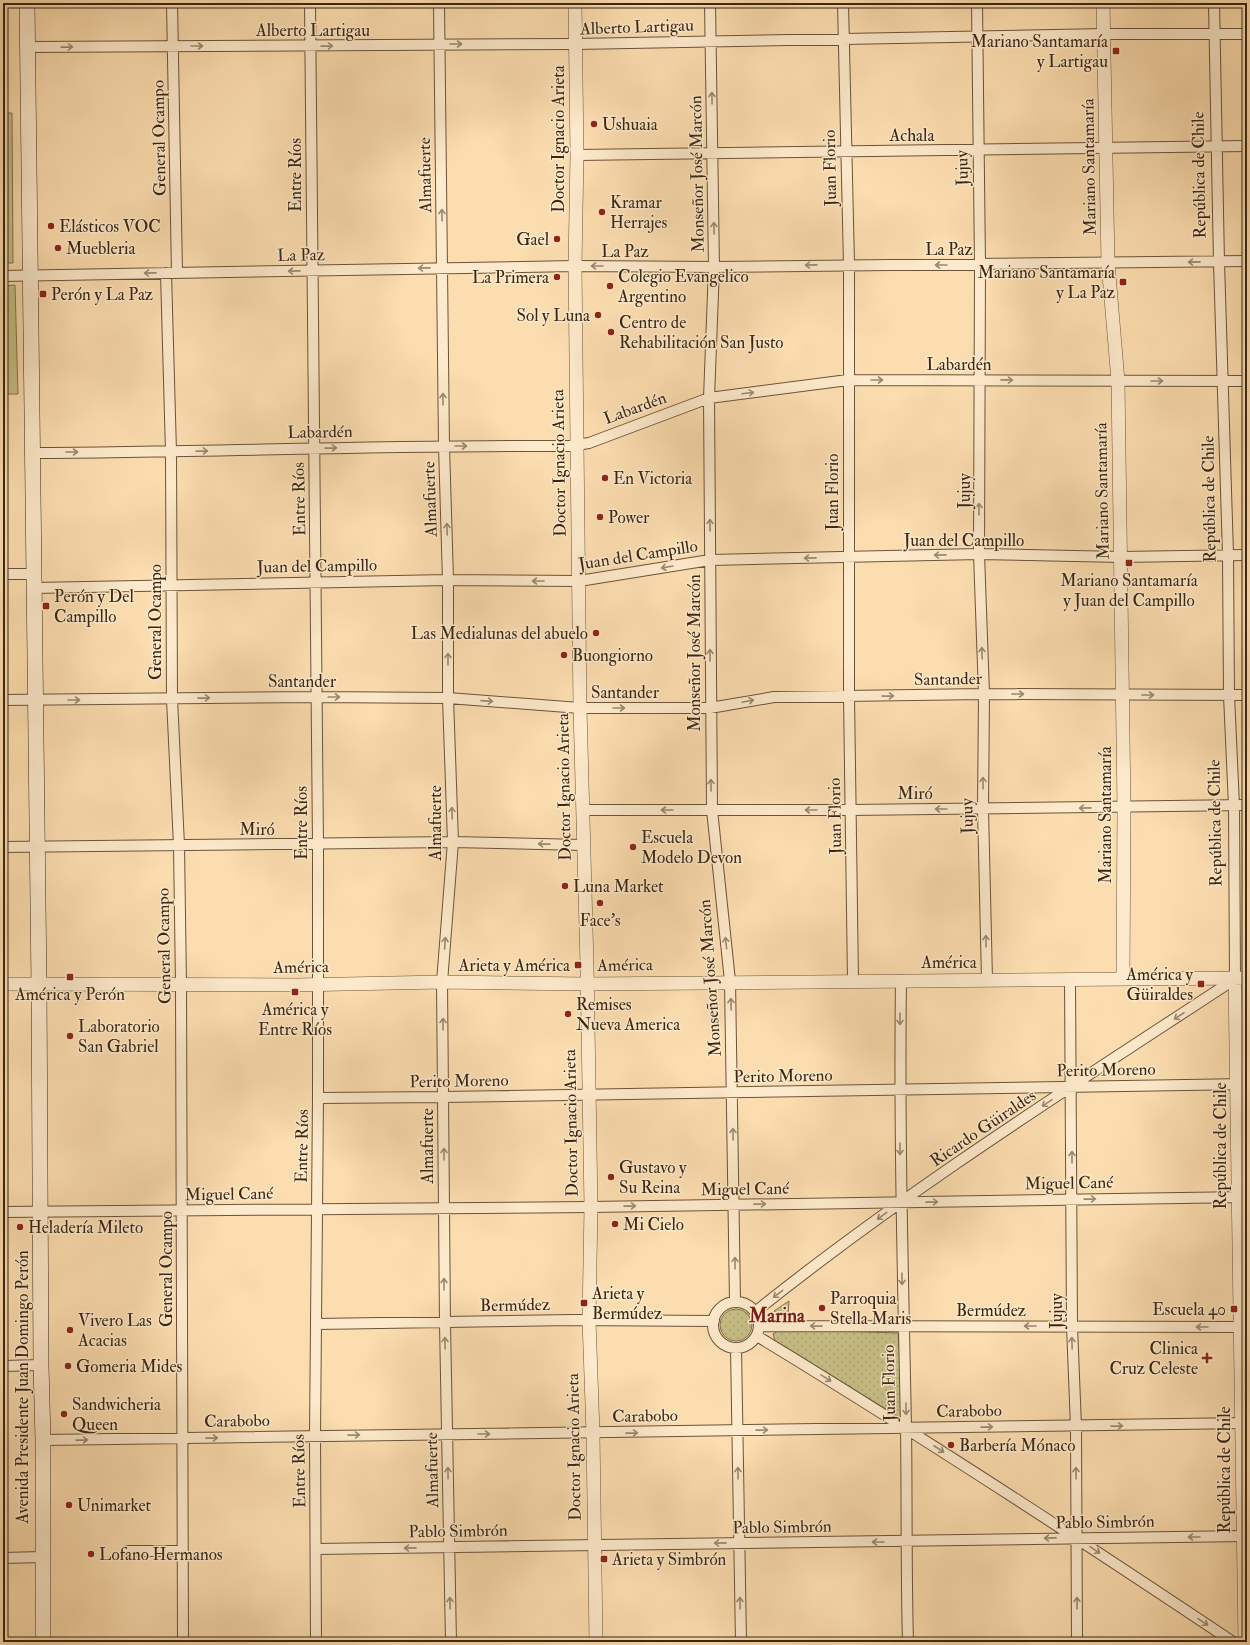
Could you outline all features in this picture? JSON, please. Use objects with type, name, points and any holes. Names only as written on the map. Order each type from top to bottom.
[{"type":"main road","name":"Avenida Presidente Juan Domingo Perón","points":[[27,3],[39,984],[41,1365],[43,1440],[43,1642]]},
{"type":"street","name":"General Ocampo","points":[[172,3],[177,273]]},
{"type":"street","name":"Entre Ríos","points":[[310,3],[311,271],[318,844],[318,1098],[315,1436],[316,1642]]},
{"type":"street","name":"Almafuerte","points":[[439,3],[444,446],[448,580],[448,698],[453,842],[442,982],[445,1323],[451,1642]]},
{"type":"street","name":"Doctor Ignacio Arieta","points":[[576,3],[577,155],[575,266],[580,708],[591,1207],[589,1320],[593,1433],[596,1642]]},
{"type":"street","name":"Monseñor José Marcón","points":[[710,3],[714,267],[709,398],[710,708],[712,810],[730,981],[735,1204],[735,1302]]},
{"type":"street","name":"Juan Florio","points":[[843,3],[849,265],[849,696],[853,980]]},
{"type":"street","name":"Jujuy","points":[[976,3],[980,265],[979,554],[984,694],[983,809],[987,980]]},
{"type":"street","name":"Mariano Santamaría","points":[[1104,3],[1108,263],[1118,381],[1124,807],[1124,979]]},
{"type":"street","name":"República de Chile","points":[[1214,3],[1219,262],[1224,381],[1228,555],[1229,695],[1241,979],[1245,1642]]},
{"type":"street","name":"Alberto Lartigau","points":[[28,47],[310,47],[439,44],[576,44],[710,40],[1104,34],[1247,34]]},
{"type":"street","name":"Achala","points":[[577,155],[1106,148],[1217,145],[1247,146]]},
{"type":"street","name":"La Paz","points":[[3,276],[575,266],[714,267],[1247,261]]},
{"type":"street","name":"General Ocampo","points":[[166,273],[171,452],[172,699],[179,845],[181,985],[183,1642]]},
{"type":"street","name":"Labardén","points":[[32,453],[171,452],[444,446],[577,446],[709,398],[848,380],[1247,381]]},
{"type":"street","name":"Juan del Campillo","points":[[3,574],[34,581],[171,584],[448,580],[579,581],[710,560],[979,554],[1121,557],[1247,555]]},
{"type":"street","name":"Santander","points":[[3,700],[316,697],[448,698],[580,708],[710,708],[774,697],[984,694],[1247,695]]},
{"type":"street","name":"Miró","points":[[583,810],[851,810],[1247,805]]},
{"type":"street","name":"Miró","points":[[3,847],[453,842],[583,844]]},
{"type":"street","name":"Jujuy","points":[[1070,979],[1072,1326],[1076,1426],[1077,1642]]},
{"type":"street","name":"América","points":[[3,984],[317,985],[442,982],[587,984],[853,980],[1241,979]]},
{"type":"street","name":"Ricardo Güiraldes","points":[[755,1312],[901,1203],[1071,1087],[1241,979]]},
{"type":"street","name":"Juan Florio","points":[[901,980],[901,1203],[906,1428],[908,1642]]},
{"type":"street","name":"Perito Moreno","points":[[318,1098],[1242,1084]]},
{"type":"street","name":"Miguel Cané","points":[[3,1212],[591,1207],[1242,1197]]},
{"type":"street","points":[[735,1302],[746,1305],[755,1312],[758,1330],[747,1346],[736,1348],[726,1346],[720,1342],[716,1335],[714,1321],[717,1313],[723,1307],[735,1302]]},
{"type":"street","name":"Bermúdez","points":[[316,1324],[589,1320],[714,1321]]},
{"type":"street","name":"Bermúdez","points":[[758,1330],[904,1326],[1244,1327]]},
{"type":"street","points":[[758,1330],[906,1428],[1077,1538],[1233,1642]]},
{"type":"street","points":[[736,1348],[740,1642]]},
{"type":"street","points":[[3,1366],[41,1365]]},
{"type":"street","name":"Carabobo","points":[[43,1440],[1244,1423]]},
{"type":"street","name":"Pablo Simbrón","points":[[316,1549],[906,1542],[1245,1536]]},
{"type":"street","points":[[127,1551],[183,1551]]},
{"type":"street","points":[[3,1558],[42,1557]]},
{"type":"shaded area","points":[[3,113],[12,113],[13,263],[3,263]]},
{"type":"shaded area","points":[[15,285],[18,394],[3,394],[3,286]]},
{"type":"shaded area","points":[[789,1301],[788,1316],[783,1317],[774,1311]]},
{"type":"shaded area","points":[[736,1309],[745,1312],[749,1316],[752,1325],[749,1334],[745,1338],[736,1341],[727,1338],[723,1334],[720,1325],[723,1316],[727,1312]]},
{"type":"shaded area","points":[[781,1329],[898,1333],[904,1415],[902,1419],[775,1341],[773,1334]]},
{"type":"place","name":"Mariano Santamaría y Lartigau","points":[[1116,51]]},
{"type":"place","name":"Ushuaia","points":[[594,124]]},
{"type":"place","name":"Kramar Herrajes","points":[[602,212]]},
{"type":"place","name":"Elásticos VOC","points":[[51,226]]},
{"type":"place","name":"Gael","points":[[557,239]]},
{"type":"place","name":"Muebleria","points":[[58,248]]},
{"type":"place","name":"La Primera","points":[[557,277]]},
{"type":"place","name":"Mariano Santamaría y La Paz","points":[[1123,282]]},
{"type":"place","name":"Colegio Evangelico Argentino","points":[[610,286]]},
{"type":"place","name":"Perón y La Paz","points":[[43,294]]},
{"type":"place","name":"Sol y Luna","points":[[598,315]]},
{"type":"place","name":"Centro de Rehabilitación San Justo","points":[[611,332]]},
{"type":"place","name":"En Victoria","points":[[605,478]]},
{"type":"place","name":"Power","points":[[600,517]]},
{"type":"place","name":"Mariano Santamaría y Juan del Campillo","points":[[1129,563]]},
{"type":"place","name":"Perón y Del Campillo","points":[[46,606]]},
{"type":"place","name":"Las Medialunas del abuelo","points":[[596,633]]},
{"type":"place","name":"Buongiorno","points":[[564,655]]},
{"type":"place","name":"Escuela Modelo Devon","points":[[633,847]]},
{"type":"place","name":"Luna Market","points":[[565,886]]},
{"type":"place","name":"Face's","points":[[600,903]]},
{"type":"place","name":"Arieta y América","points":[[578,965]]},
{"type":"place","name":"América y Perón","points":[[70,977]]},
{"type":"place","name":"América y Güiraldes","points":[[1201,984]]},
{"type":"place","name":"América y Entre Ríos","points":[[295,992]]},
{"type":"place","name":"Remises Nueva America","points":[[568,1014]]},
{"type":"place","name":"Laboratorio San Gabriel","points":[[70,1036]]},
{"type":"place","name":"Gustavo y Su Reina","points":[[611,1177]]},
{"type":"place","name":"Mi Cielo","points":[[615,1224]]},
{"type":"place","name":"Heladería Mileto","points":[[20,1227]]},
{"type":"place","name":"Arieta y Bermúdez","points":[[584,1303]]},
{"type":"place","name":"Parroquia Stella Maris","points":[[822,1308]]},
{"type":"place","name":"Escuela 40","points":[[1234,1309]]},
{"type":"place","name":"Vivero Las Acacias","points":[[70,1330]]},
{"type":"place","name":"Clinica Cruz Celeste","points":[[1207,1358]]},
{"type":"place","name":"Gomeria Mides","points":[[68,1366]]},
{"type":"place","name":"Sandwicheria Queen","points":[[64,1414]]},
{"type":"place","name":"Barbería Mónaco","points":[[951,1445]]},
{"type":"place","name":"Unimarket","points":[[69,1505]]},
{"type":"place","name":"Lofano Hermanos","points":[[91,1554]]},
{"type":"place","name":"Arieta y Simbrón","points":[[604,1559]]},
{"type":"district","name":"Marina","points":[[777,1316]]}]
